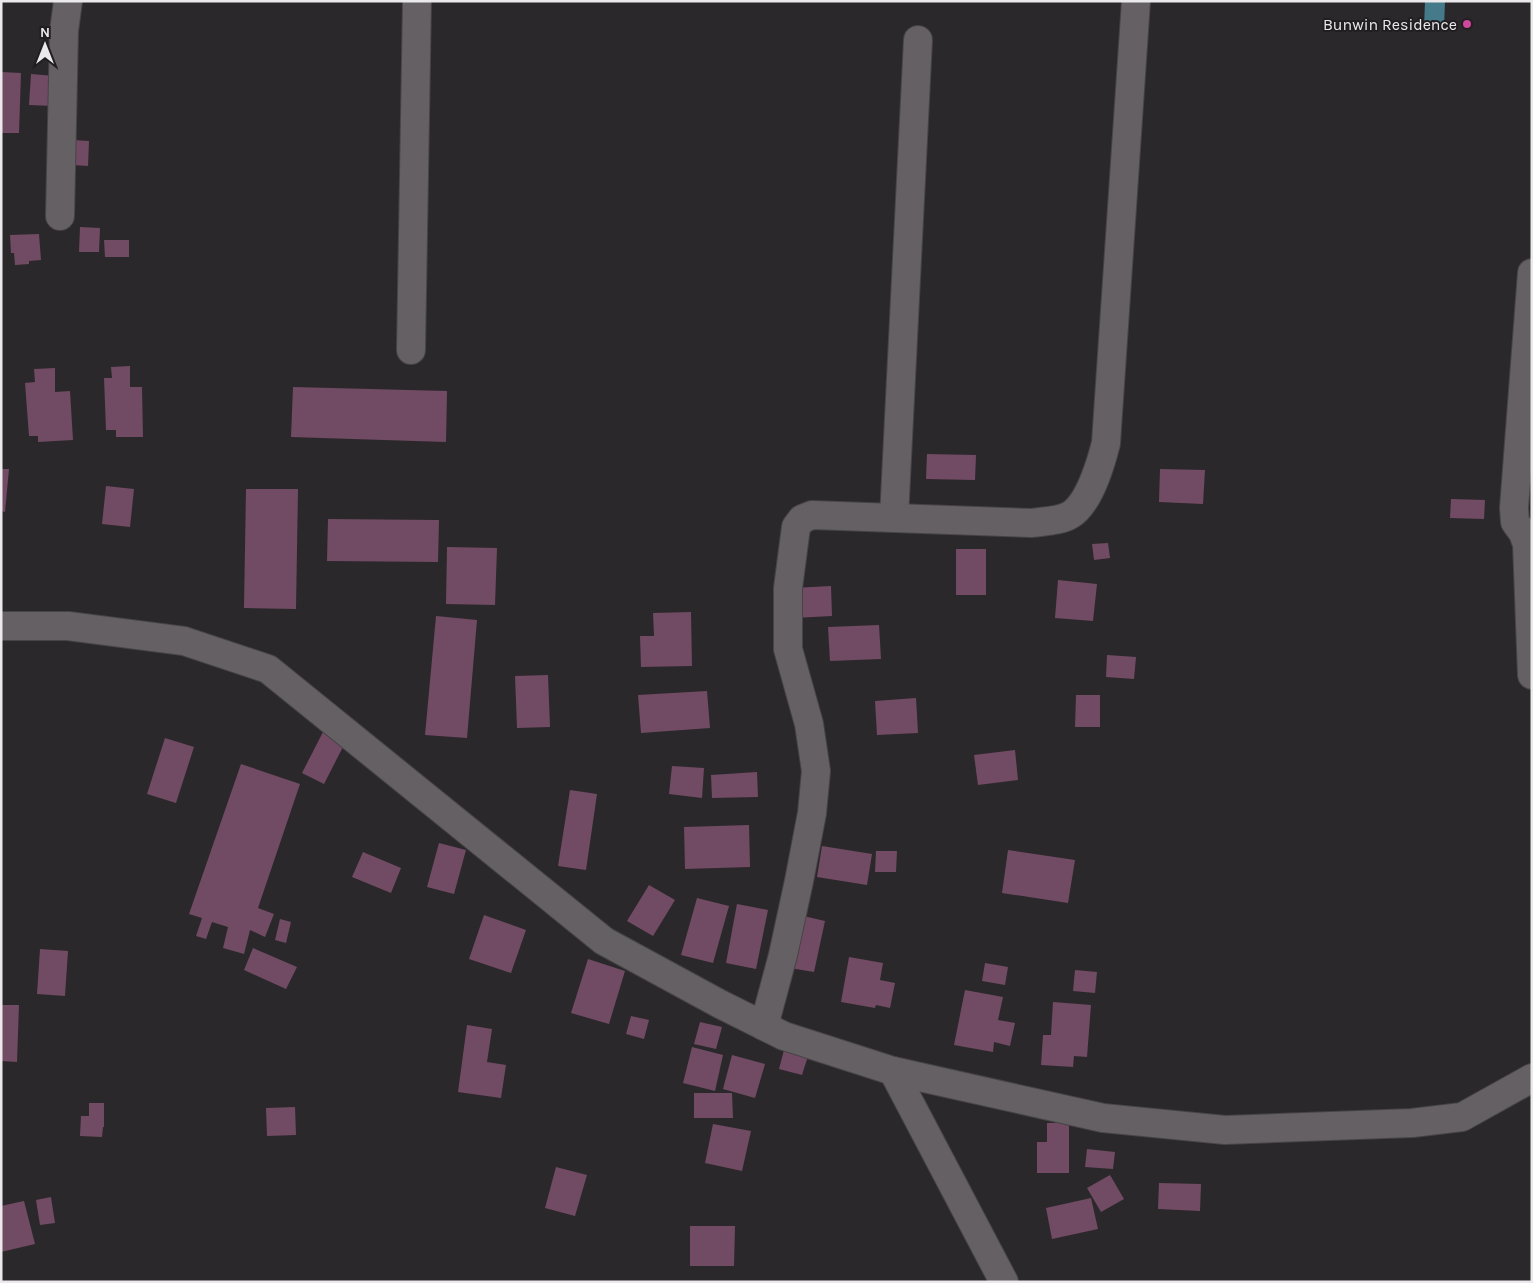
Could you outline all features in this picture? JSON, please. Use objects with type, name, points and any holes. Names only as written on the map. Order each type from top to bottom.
[{"type":"street","points":[[60,216],[64,31],[68,1]]},
{"type":"street","points":[[411,350],[417,1]]},
{"type":"street","points":[[764,1026],[783,955],[797,890],[812,813],[816,771],[809,724],[788,649],[788,588],[796,527],[802,519],[812,515],[1032,523],[1055,520],[1070,515],[1081,506],[1098,472],[1106,443],[1136,1]]},
{"type":"street","points":[[894,518],[918,40]]},
{"type":"street","points":[[1532,273],[1514,508],[1515,522],[1524,533],[1530,569],[1532,675]]},
{"type":"street","points":[[1,626],[68,626],[184,640],[268,669],[604,941],[720,1004],[784,1036],[893,1071],[1103,1118],[1225,1130],[1412,1123],[1462,1117],[1532,1078]]},
{"type":"street","points":[[893,1071],[1004,1282]]},
{"type":"water","points":[[1425,1],[1445,1],[1444,29],[1424,28]]},
{"type":"building","points":[[1,72],[21,73],[19,133],[1,133]]},
{"type":"building","points":[[31,74],[55,76],[53,106],[29,105]]},
{"type":"building","points":[[73,140],[89,141],[88,166],[72,165]]},
{"type":"building","points":[[80,227],[100,228],[99,252],[79,252]]},
{"type":"building","points":[[39,234],[41,260],[29,261],[29,264],[15,265],[14,253],[11,253],[10,235]]},
{"type":"building","points":[[104,240],[129,240],[129,257],[105,257]]},
{"type":"building","points":[[130,366],[130,387],[142,387],[143,437],[116,437],[116,430],[106,430],[104,378],[112,378],[111,367]]},
{"type":"building","points":[[55,368],[55,392],[70,391],[73,440],[38,442],[38,436],[29,436],[25,383],[35,382],[34,369]]},
{"type":"building","points":[[293,387],[447,391],[446,442],[291,437]]},
{"type":"building","points":[[927,454],[976,455],[975,480],[926,479]]},
{"type":"building","points":[[1,469],[9,469],[5,512],[1,511]]},
{"type":"building","points":[[1160,469],[1205,470],[1203,504],[1159,502]]},
{"type":"building","points":[[106,486],[134,489],[130,527],[102,524]]},
{"type":"building","points":[[246,489],[298,489],[296,609],[244,608]]},
{"type":"building","points":[[1451,499],[1485,500],[1484,519],[1450,518]]},
{"type":"building","points":[[328,519],[439,520],[438,562],[327,561]]},
{"type":"building","points":[[1108,543],[1110,558],[1094,560],[1092,544]]},
{"type":"building","points":[[447,547],[497,548],[495,605],[446,604]]},
{"type":"building","points":[[956,549],[986,549],[986,595],[956,595]]},
{"type":"building","points":[[1058,580],[1097,584],[1093,621],[1055,618]]},
{"type":"building","points":[[831,586],[832,616],[794,618],[793,588]]},
{"type":"building","points":[[691,612],[692,666],[641,667],[640,636],[654,636],[653,613]]},
{"type":"building","points":[[436,616],[477,620],[467,738],[425,735]]},
{"type":"building","points":[[879,625],[881,659],[830,661],[828,627]]},
{"type":"building","points":[[1107,655],[1136,657],[1134,679],[1106,677]]},
{"type":"building","points":[[548,675],[550,727],[517,728],[515,676]]},
{"type":"building","points":[[707,691],[710,728],[641,733],[638,695]]},
{"type":"building","points":[[1076,695],[1100,695],[1100,727],[1075,727]]},
{"type":"building","points":[[916,698],[918,733],[877,735],[875,701]]},
{"type":"building","points":[[324,730],[346,741],[324,784],[302,773]]},
{"type":"building","points":[[165,738],[194,747],[176,803],[147,794]]},
{"type":"building","points":[[1015,750],[1018,780],[978,785],[974,755]]},
{"type":"building","points":[[241,764],[300,784],[258,908],[274,914],[265,937],[250,930],[244,954],[223,948],[228,927],[212,922],[206,939],[196,936],[202,918],[189,914]]},
{"type":"building","points":[[672,766],[704,768],[702,798],[669,794]]},
{"type":"building","points":[[757,772],[758,797],[712,798],[711,775]]},
{"type":"building","points":[[570,790],[597,794],[586,870],[558,866]]},
{"type":"building","points":[[749,825],[750,867],[685,869],[684,827]]},
{"type":"building","points":[[439,843],[466,850],[454,894],[427,887]]},
{"type":"building","points":[[822,846],[872,854],[867,885],[817,877]]},
{"type":"building","points":[[1008,850],[1075,860],[1068,903],[1002,893]]},
{"type":"building","points":[[876,851],[897,851],[896,872],[875,872]]},
{"type":"building","points":[[363,852],[401,868],[391,893],[352,877]]},
{"type":"building","points":[[649,885],[675,900],[653,936],[627,921]]},
{"type":"building","points":[[697,898],[729,906],[713,963],[681,955]]},
{"type":"building","points":[[737,904],[768,910],[756,969],[726,963]]},
{"type":"building","points":[[795,914],[825,921],[814,972],[784,967]]},
{"type":"building","points":[[484,915],[526,930],[511,973],[469,959]]},
{"type":"building","points":[[280,919],[291,922],[286,943],[275,940]]},
{"type":"building","points":[[253,948],[297,967],[286,989],[244,970]]},
{"type":"building","points":[[40,949],[68,951],[65,996],[37,994]]},
{"type":"building","points":[[849,957],[883,963],[880,980],[895,983],[890,1008],[876,1005],[875,1008],[841,1002]]},
{"type":"building","points":[[588,959],[625,971],[609,1024],[571,1013]]},
{"type":"building","points":[[985,963],[1008,967],[1005,985],[982,981]]},
{"type":"building","points":[[1075,970],[1097,972],[1095,993],[1073,991]]},
{"type":"building","points":[[965,990],[1003,997],[998,1020],[1015,1023],[1010,1046],[994,1042],[993,1052],[954,1045]]},
{"type":"building","points":[[1053,1002],[1091,1005],[1087,1057],[1074,1056],[1073,1067],[1041,1065],[1043,1035],[1051,1035]]},
{"type":"building","points":[[1,1005],[19,1005],[17,1062],[1,1061]]},
{"type":"building","points":[[631,1016],[649,1020],[644,1039],[626,1034]]},
{"type":"building","points":[[700,1022],[722,1027],[716,1049],[694,1044]]},
{"type":"building","points":[[467,1025],[492,1029],[487,1062],[506,1065],[501,1098],[458,1092]]},
{"type":"building","points":[[692,1047],[723,1055],[715,1091],[683,1083]]},
{"type":"building","points":[[784,1050],[808,1056],[802,1075],[779,1069]]},
{"type":"building","points":[[732,1055],[765,1064],[755,1098],[723,1089]]},
{"type":"building","points":[[694,1093],[732,1093],[733,1118],[694,1118]]},
{"type":"building","points":[[89,1103],[104,1103],[102,1137],[80,1136],[81,1116],[89,1116]]},
{"type":"building","points":[[295,1107],[296,1135],[267,1136],[266,1108]]},
{"type":"building","points":[[1047,1123],[1069,1123],[1069,1173],[1037,1173],[1037,1142],[1047,1142]]},
{"type":"building","points":[[713,1124],[751,1131],[742,1171],[705,1163]]},
{"type":"building","points":[[1087,1149],[1115,1152],[1113,1169],[1085,1167]]},
{"type":"building","points":[[556,1167],[587,1175],[575,1216],[545,1208]]},
{"type":"building","points":[[1110,1175],[1124,1199],[1101,1212],[1087,1188]]},
{"type":"building","points":[[1159,1183],[1201,1184],[1200,1211],[1158,1209]]},
{"type":"building","points":[[51,1197],[55,1223],[40,1225],[36,1200]]},
{"type":"building","points":[[1091,1198],[1098,1229],[1052,1239],[1046,1208]]},
{"type":"building","points":[[24,1201],[35,1244],[1,1252],[1,1206]]},
{"type":"building","points":[[690,1226],[735,1226],[734,1266],[690,1266]]},
{"type":"place","name":"Bunwin Residence","points":[[1467,24]]}]
